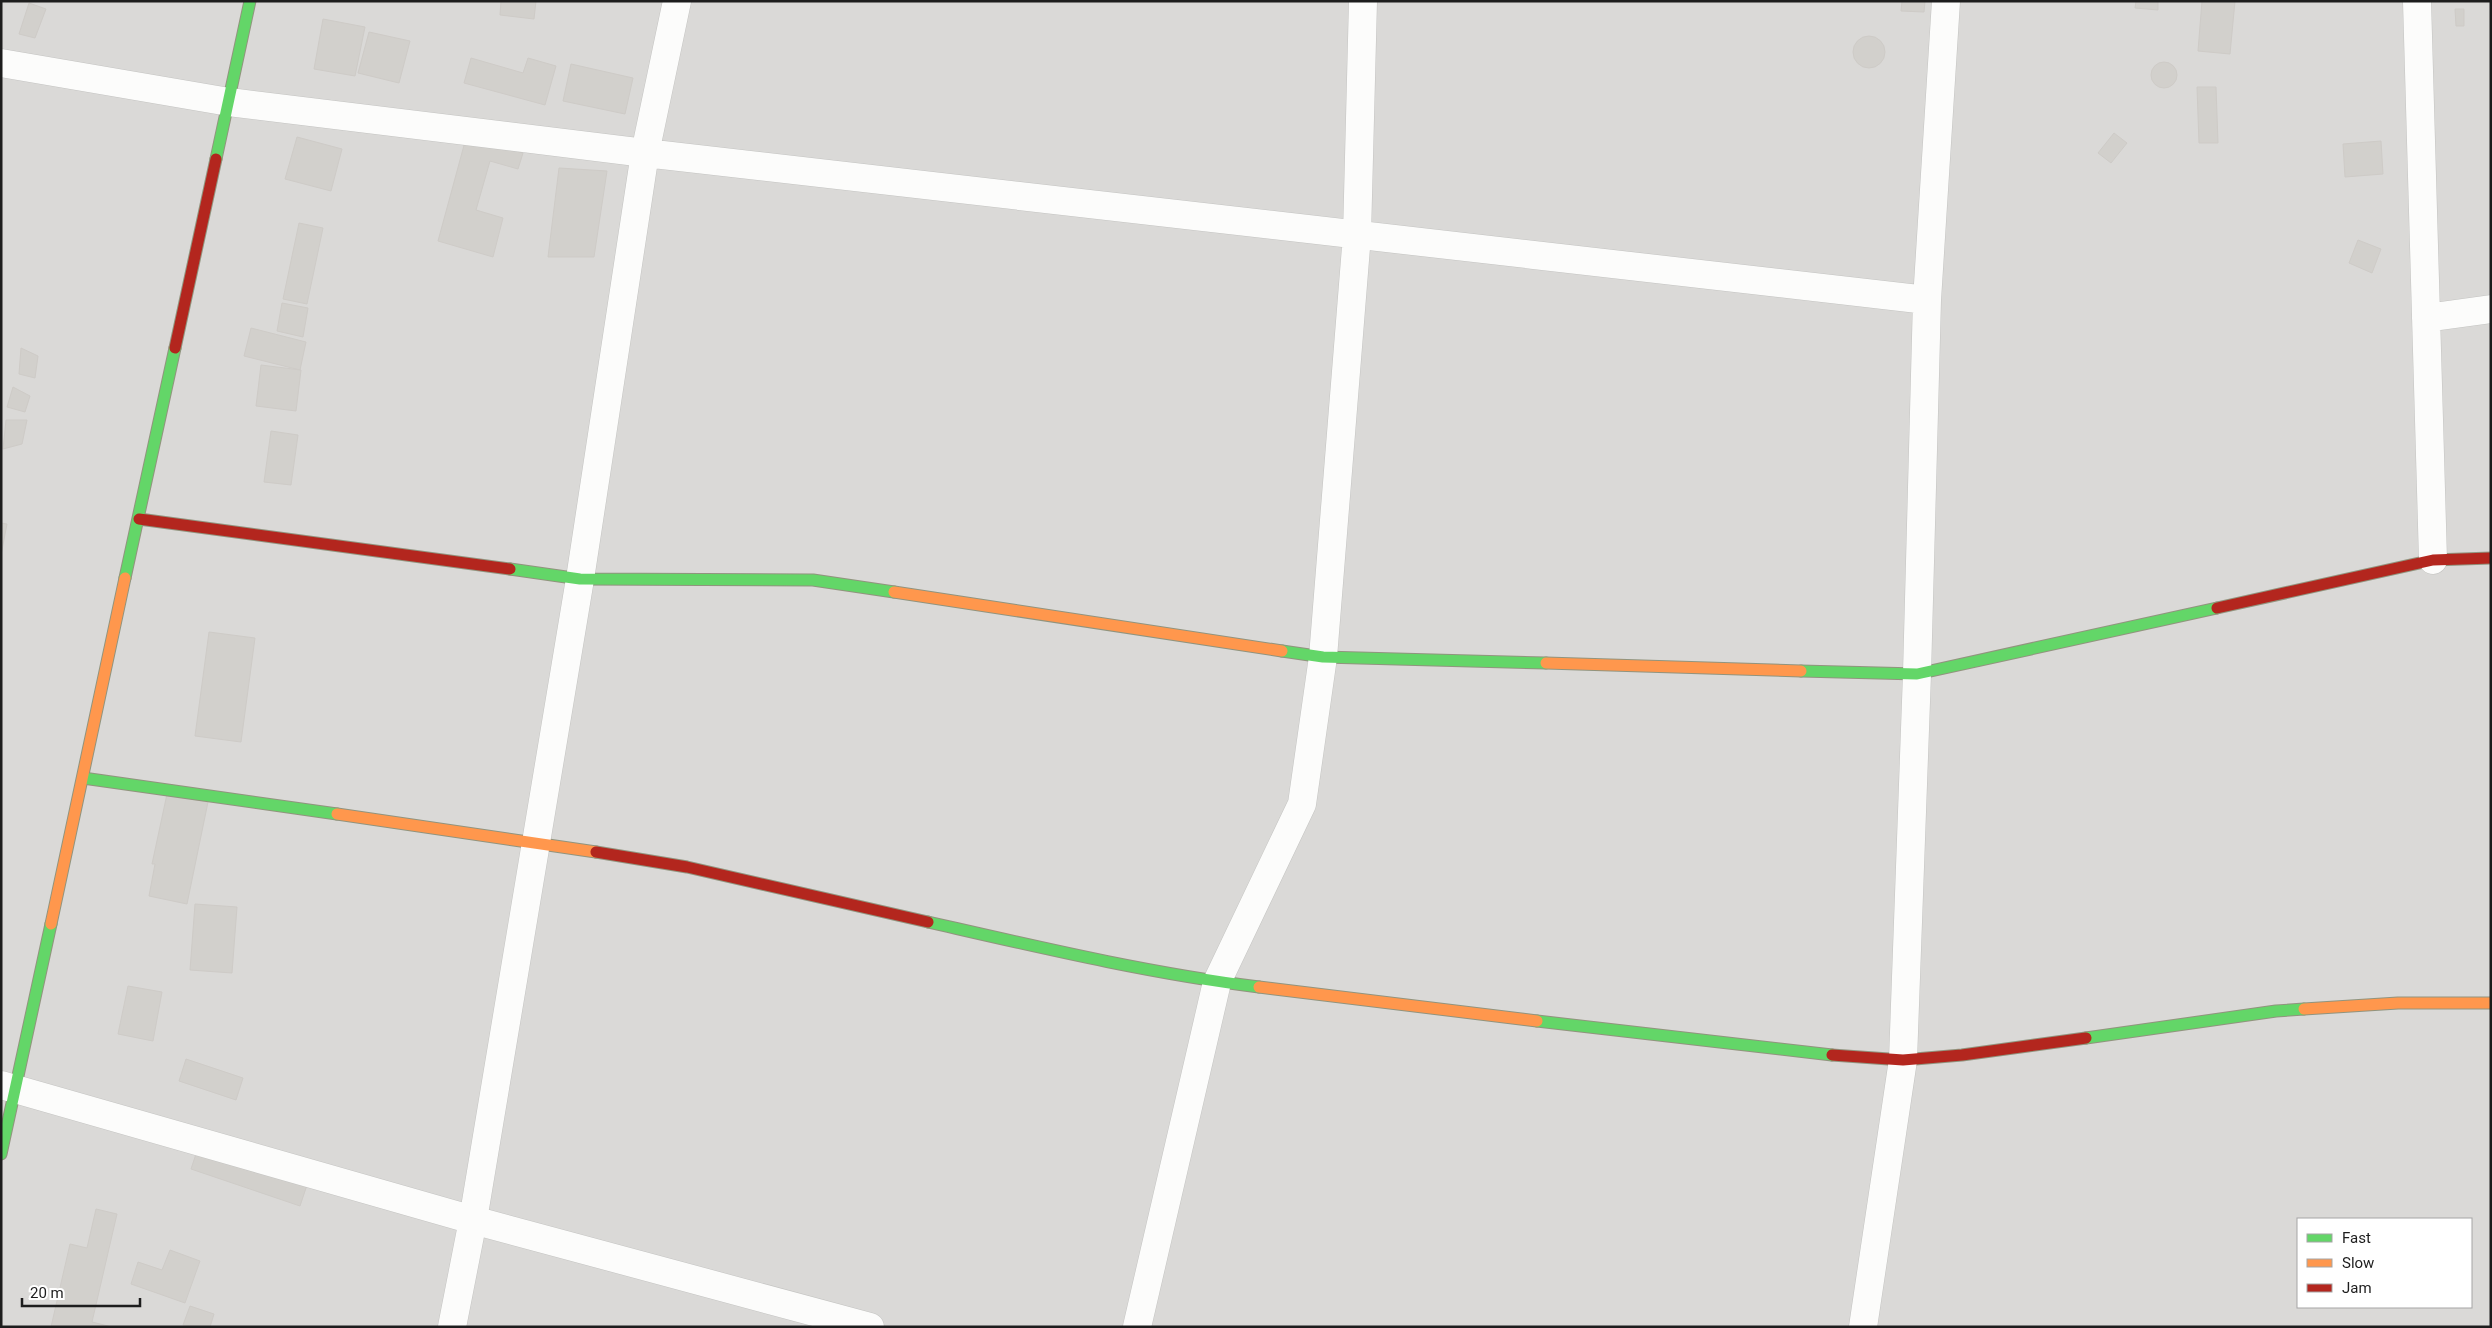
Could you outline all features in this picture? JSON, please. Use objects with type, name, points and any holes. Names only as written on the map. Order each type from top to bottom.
[{"type":"main road","points":[[1,1154],[8,1087],[83,778],[250,1]]},
{"type":"main road","points":[[139,519],[580,579],[813,580],[1323,656],[1917,674],[2433,560],[2491,558]]},
{"type":"main road","points":[[83,778],[537,842],[687,867],[1085,958],[1217,982],[1797,1053],[1903,1060],[1962,1055],[2276,1011],[2398,1003],[2491,1003]]},
{"type":"street","points":[[452,1327],[473,1220],[537,842],[580,579],[645,154],[677,1]]},
{"type":"street","points":[[1137,1327],[1217,982],[1302,804],[1323,656],[1357,234],[1363,1]]},
{"type":"street","points":[[1863,1327],[1903,1060],[1917,674],[1927,300],[1946,1]]},
{"type":"street","points":[[2417,1],[2433,560]]},
{"type":"street","points":[[1,63],[229,102],[645,154],[1927,300]]},
{"type":"street","points":[[2426,318],[2491,309]]},
{"type":"street","points":[[8,1087],[473,1220],[870,1327]]},
{"type":"shaded area","points":[[1,1],[2491,1],[2491,1327],[1,1327]]},
{"type":"building","points":[[501,1],[536,1],[534,19],[500,15]]},
{"type":"building","points":[[1902,1],[1925,1],[1924,12],[1901,11]]},
{"type":"building","points":[[2136,1],[2158,1],[2158,10],[2135,8]]},
{"type":"building","points":[[2202,1],[2235,1],[2230,54],[2198,51]]},
{"type":"building","points":[[29,3],[46,9],[35,38],[19,34]]},
{"type":"building","points":[[2455,9],[2464,9],[2464,26],[2456,26]]},
{"type":"building","points":[[323,19],[365,27],[355,76],[314,69]]},
{"type":"building","points":[[369,32],[410,41],[399,83],[358,73]]},
{"type":"building","points":[[1869,36],[1881,40],[1885,52],[1881,64],[1869,68],[1857,64],[1853,52],[1857,40]]},
{"type":"building","points":[[471,58],[523,73],[528,58],[556,66],[545,105],[464,83]]},
{"type":"building","points":[[2164,62],[2173,66],[2177,75],[2173,84],[2164,88],[2155,84],[2151,75],[2155,66]]},
{"type":"building","points":[[571,64],[633,78],[625,114],[563,101]]},
{"type":"building","points":[[2197,87],[2216,87],[2218,143],[2199,143]]},
{"type":"building","points":[[2114,133],[2127,143],[2111,163],[2098,153]]},
{"type":"building","points":[[297,137],[342,149],[331,191],[285,179]]},
{"type":"building","points":[[466,138],[523,153],[518,169],[490,161],[476,210],[503,218],[493,257],[438,241]]},
{"type":"building","points":[[2381,141],[2383,174],[2345,177],[2343,144]]},
{"type":"building","points":[[559,168],[607,171],[594,257],[548,257]]},
{"type":"building","points":[[299,223],[323,228],[307,304],[283,299]]},
{"type":"building","points":[[2358,240],[2381,249],[2372,273],[2349,263]]},
{"type":"building","points":[[282,303],[308,308],[303,337],[277,331]]},
{"type":"building","points":[[251,328],[306,342],[300,370],[244,356]]},
{"type":"building","points":[[21,348],[38,356],[35,378],[19,374]]},
{"type":"building","points":[[261,365],[301,370],[296,411],[256,406]]},
{"type":"building","points":[[13,387],[30,396],[25,412],[7,407]]},
{"type":"building","points":[[6,420],[27,420],[22,444],[3,449]]},
{"type":"building","points":[[271,431],[298,435],[291,485],[264,482]]},
{"type":"building","points":[[1,523],[7,524],[1,555]]},
{"type":"building","points":[[209,632],[255,638],[241,742],[195,736]]},
{"type":"building","points":[[167,794],[208,802],[187,904],[149,896],[155,864],[152,864]]},
{"type":"building","points":[[195,904],[237,907],[232,973],[190,970]]},
{"type":"building","points":[[128,986],[162,992],[153,1041],[118,1034]]},
{"type":"building","points":[[186,1059],[243,1078],[236,1100],[179,1081]]},
{"type":"building","points":[[199,1145],[308,1182],[300,1206],[191,1169]]},
{"type":"building","points":[[96,1209],[117,1214],[92,1322],[112,1327],[51,1327],[70,1244],[87,1248]]},
{"type":"building","points":[[170,1250],[200,1261],[185,1303],[131,1284],[138,1262],[162,1270]]},
{"type":"building","points":[[190,1306],[214,1314],[210,1327],[183,1325]]},
{"type":"traffic: fast","points":[[216,159],[250,1]]},
{"type":"traffic: fast","points":[[125,578],[175,348]]},
{"type":"traffic: fast","points":[[510,569],[580,579],[813,580],[894,592]]},
{"type":"traffic: fast","points":[[1801,671],[1917,674],[2217,608]]},
{"type":"traffic: fast","points":[[1282,651],[1323,657],[1546,663]]},
{"type":"traffic: fast","points":[[83,778],[337,814]]},
{"type":"traffic: fast","points":[[928,922],[1134,967],[1259,987]]},
{"type":"traffic: fast","points":[[1,1154],[51,924]]},
{"type":"traffic: fast","points":[[2086,1038],[2276,1011],[2304,1009]]},
{"type":"traffic: fast","points":[[1537,1021],[1832,1055]]},
{"type":"traffic: slow","points":[[51,924],[125,578]]},
{"type":"traffic: slow","points":[[894,592],[1282,651]]},
{"type":"traffic: slow","points":[[1546,663],[1801,671]]},
{"type":"traffic: slow","points":[[337,814],[596,852]]},
{"type":"traffic: slow","points":[[1259,987],[1537,1021]]},
{"type":"traffic: slow","points":[[2304,1009],[2398,1003],[2491,1003]]},
{"type":"traffic: jam","points":[[175,348],[216,159]]},
{"type":"traffic: jam","points":[[139,519],[510,569]]},
{"type":"traffic: jam","points":[[2217,608],[2433,560],[2491,558]]},
{"type":"traffic: jam","points":[[596,852],[687,867],[928,922]]},
{"type":"traffic: jam","points":[[1832,1055],[1903,1060],[1962,1055],[2086,1038]]}]
